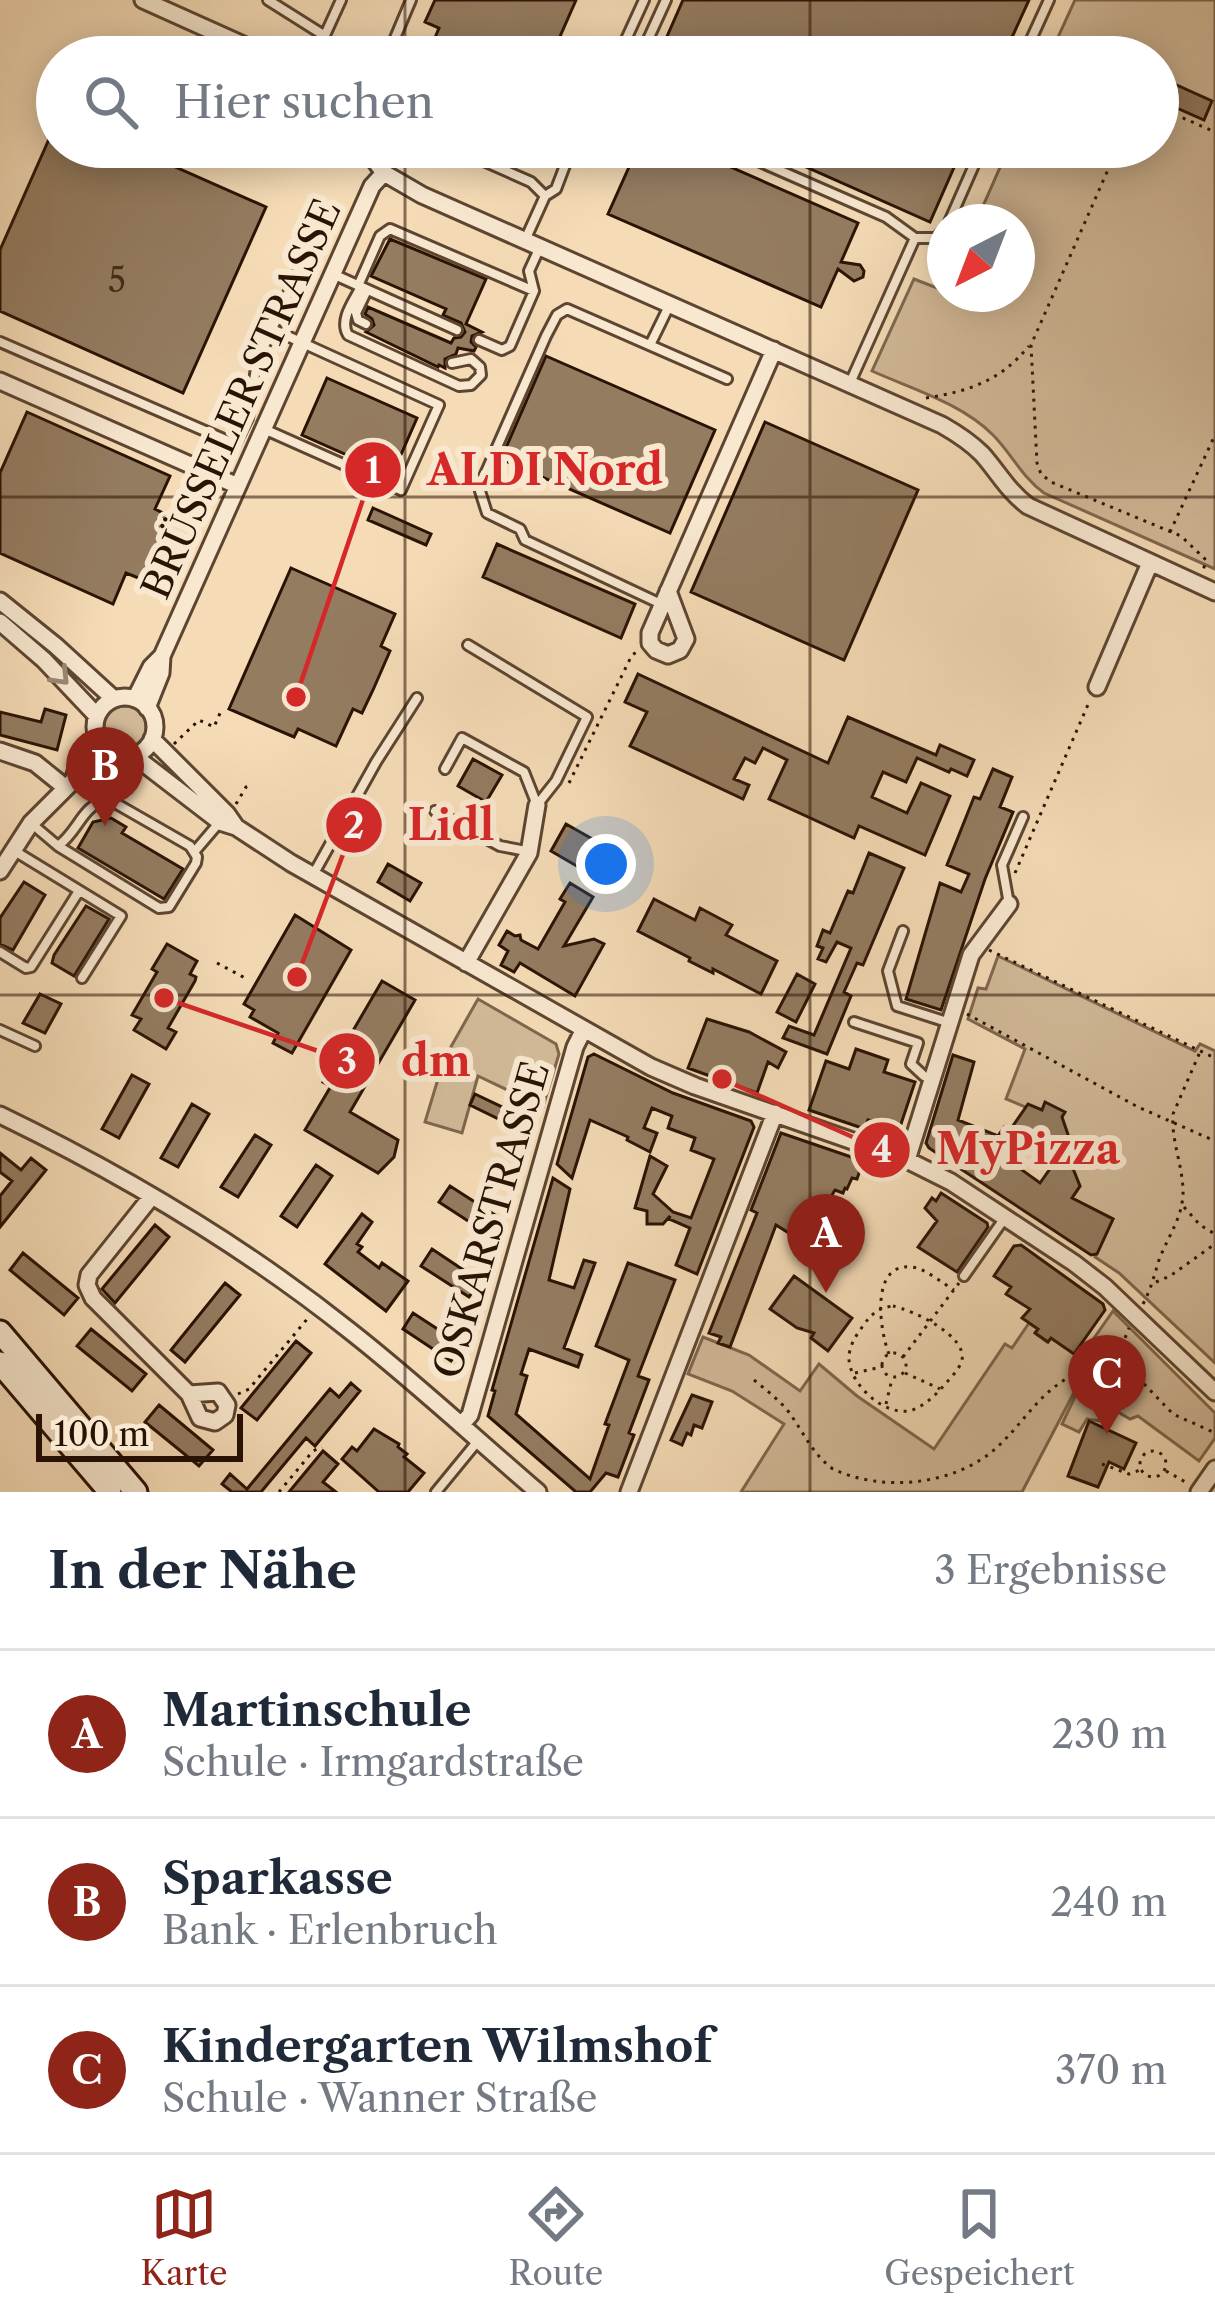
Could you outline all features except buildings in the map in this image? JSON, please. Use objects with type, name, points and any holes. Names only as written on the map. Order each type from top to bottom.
[{"type":"main road","points":[[0,1332],[136,1492]]},
{"type":"main road","points":[[0,1363],[110,1492]]},
{"type":"street","points":[[143,0],[223,36]]},
{"type":"street","points":[[380,168],[422,195],[962,436],[1028,506],[1215,592]]},
{"type":"street","name":"BRÜSSELER STRASSE","points":[[141,703],[161,673],[162,656],[372,186],[384,173]]},
{"type":"street","points":[[665,598],[774,350]]},
{"type":"street","points":[[0,381],[238,486]]},
{"type":"street","points":[[1097,687],[1150,563]]},
{"type":"street","points":[[0,601],[113,699],[141,703],[154,722],[152,739],[142,752],[113,755],[69,785],[31,823],[0,871]]},
{"type":"street","points":[[0,622],[97,716]]},
{"type":"street","points":[[113,699],[97,716],[95,733],[113,755]]},
{"type":"street","points":[[152,739],[228,821]]},
{"type":"street","points":[[69,785],[98,742]]},
{"type":"street","points":[[0,751],[35,763],[69,785]]},
{"type":"street","points":[[134,756],[313,875],[583,1031],[663,1072],[907,1160],[951,1182],[1074,1263],[1215,1392]]},
{"type":"street","points":[[466,963],[529,853],[537,805]]},
{"type":"street","points":[[907,1160],[977,944],[1010,904]]},
{"type":"street","name":"OSKARSTRASSE","points":[[461,1425],[470,1414],[583,1031]]},
{"type":"street","points":[[629,1492],[775,1113]]},
{"type":"street","points":[[0,1115],[89,1160],[234,1246],[390,1363],[538,1492]]},
{"type":"street","points":[[152,1196],[89,1275],[87,1285],[92,1298],[189,1394],[200,1418],[219,1421],[226,1400],[218,1392],[189,1394]]},
{"type":"street","points":[[1199,1491],[1215,1469]]},
{"type":"lane","points":[[268,0],[325,36],[341,0]]},
{"type":"lane","points":[[396,36],[411,0]]},
{"type":"lane","points":[[628,36],[644,0]]},
{"type":"lane","points":[[650,36],[666,0]]},
{"type":"lane","points":[[1032,36],[1048,0]]},
{"type":"lane","points":[[499,168],[531,182],[545,196]]},
{"type":"lane","points":[[479,340],[507,349],[535,291],[529,271],[545,196],[556,189],[564,168]]},
{"type":"lane","points":[[773,168],[886,218],[915,238],[927,238]]},
{"type":"lane","points":[[957,204],[973,168]]},
{"type":"lane","points":[[366,324],[356,316],[362,288],[380,236],[390,229],[535,291]]},
{"type":"lane","points":[[850,383],[915,238]]},
{"type":"lane","points":[[0,342],[235,444],[248,418],[257,362],[310,245]]},
{"type":"lane","points":[[333,274],[457,330]]},
{"type":"lane","points":[[362,288],[344,321],[348,335],[459,386],[470,386],[481,375],[471,359],[452,363]]},
{"type":"lane","points":[[650,345],[670,304]]},
{"type":"lane","points":[[665,598],[525,540],[520,529],[488,513],[480,491],[557,315],[567,309],[727,379]]},
{"type":"lane","points":[[264,429],[401,490],[439,405],[272,329]]},
{"type":"lane","points":[[468,645],[587,717],[556,781],[537,805]]},
{"type":"lane","points":[[313,875],[417,698]]},
{"type":"lane","points":[[445,769],[462,738],[524,772],[537,805]]},
{"type":"lane","points":[[58,846],[69,838],[82,814],[108,799],[196,850]]},
{"type":"lane","points":[[435,811],[500,846],[529,853]]},
{"type":"lane","points":[[1010,904],[1002,865],[1023,817]]},
{"type":"lane","points":[[31,823],[58,846],[159,908],[169,907],[196,863],[196,850],[228,821]]},
{"type":"lane","points":[[12,850],[121,916],[82,978]]},
{"type":"lane","points":[[0,952],[26,968],[37,963],[80,891]]},
{"type":"lane","points":[[903,931],[887,971],[897,1006],[952,1016]]},
{"type":"lane","points":[[854,1022],[918,1043],[911,1064],[932,1079]]},
{"type":"lane","points":[[0,1030],[35,1046]]},
{"type":"lane","points":[[964,1276],[1005,1217]]},
{"type":"lane","points":[[436,1492],[478,1441]]},
{"type":"path","points":[[1179,116],[1215,132]]},
{"type":"path","points":[[926,398],[991,380],[1017,362],[1030,345],[1109,168]]},
{"type":"path","points":[[1030,345],[1041,474],[1180,536],[1207,560],[1204,568]]},
{"type":"path","points":[[1170,532],[1215,435]]},
{"type":"path","points":[[1010,904],[1015,870],[1097,687]]},
{"type":"path","points":[[167,756],[199,720],[214,727],[221,711]]},
{"type":"path","points":[[228,821],[250,785]]},
{"type":"path","points":[[977,944],[1215,1058]]},
{"type":"path","points":[[217,962],[245,978]]},
{"type":"path","points":[[952,1016],[1215,1141]]},
{"type":"path","points":[[754,1380],[788,1411],[814,1451],[833,1469],[862,1484],[887,1488],[928,1484],[991,1454],[1049,1390],[1118,1357],[1155,1283],[1158,1264],[1183,1206],[1172,1123],[1200,1052]]},
{"type":"path","points":[[1183,1206],[1215,1234]]},
{"type":"path","points":[[1155,1283],[1215,1244]]},
{"type":"path","points":[[889,1354],[879,1308],[889,1278],[901,1268],[915,1267],[954,1290]]},
{"type":"path","points":[[903,1357],[964,1276]]},
{"type":"path","points":[[226,1400],[249,1389],[318,1306]]},
{"type":"path","points":[[879,1308],[907,1309],[932,1323],[956,1340],[961,1365],[923,1404],[901,1412],[859,1385],[852,1373],[850,1350],[879,1308]]},
{"type":"path","points":[[882,1367],[884,1359],[895,1353],[903,1357],[904,1372]]},
{"type":"path","points":[[1118,1357],[1164,1407],[1215,1433]]},
{"type":"path","points":[[852,1373],[882,1367]]},
{"type":"path","points":[[882,1367],[892,1377]]},
{"type":"path","points":[[892,1377],[904,1372],[940,1389]]},
{"type":"path","points":[[886,1406],[892,1377]]},
{"type":"path","points":[[279,1492],[313,1451],[322,1447]]},
{"type":"path","points":[[1142,1469],[1144,1455],[1155,1452],[1164,1457],[1165,1470]]},
{"type":"path","points":[[1102,1464],[1129,1474],[1142,1469]]},
{"type":"path","points":[[1142,1469],[1152,1477],[1165,1470]]},
{"type":"path","points":[[1165,1470],[1199,1491]]},
{"type":"shaded area","points":[[1075,0],[1215,0],[1215,569],[1044,493],[999,442],[966,414],[872,371],[914,279],[927,284],[927,312],[1035,312],[1035,204],[984,204],[1000,168],[1179,168],[1179,36],[1059,36]]},
{"type":"shaded area","points":[[125,706],[140,712],[146,727],[140,742],[125,748],[110,742],[104,727],[110,712]]},
{"type":"shaded area","points":[[998,956],[1195,1051],[1200,1044],[1215,1051],[1215,1363],[1119,1273],[1095,1257],[1113,1219],[1072,1198],[1080,1186],[1047,1116],[1006,1099],[1025,1049],[968,1019],[978,988],[986,989]]},
{"type":"shaded area","points":[[478,999],[556,1044],[559,1054],[543,1107],[478,1076],[462,1133],[425,1122],[444,1059]]},
{"type":"shaded area","points":[[1113,1311],[1215,1413],[1215,1438],[1199,1461],[1138,1416],[1130,1419],[1118,1412],[1107,1422],[1087,1419],[1079,1432],[1062,1424],[1082,1382],[1104,1394],[1081,1379],[1022,1492],[741,1492],[784,1424],[732,1391],[688,1374],[703,1337],[749,1355],[800,1391],[819,1364],[934,1449],[1005,1344],[1012,1348],[1029,1323],[1047,1342],[1051,1338],[1080,1358]]},
{"type":"place","name":"ALDI Nord","points":[[296,697]]},
{"type":"place","name":"Sparkasse","points":[[105,826]]},
{"type":"place","name":"Lidl","points":[[297,977]]},
{"type":"place","name":"dm","points":[[164,998]]},
{"type":"place","name":"MyPizza","points":[[722,1079]]},
{"type":"place","name":"Martinschule","points":[[826,1293]]},
{"type":"place","name":"Kindergarten Wilmshof","points":[[1107,1434]]}]
